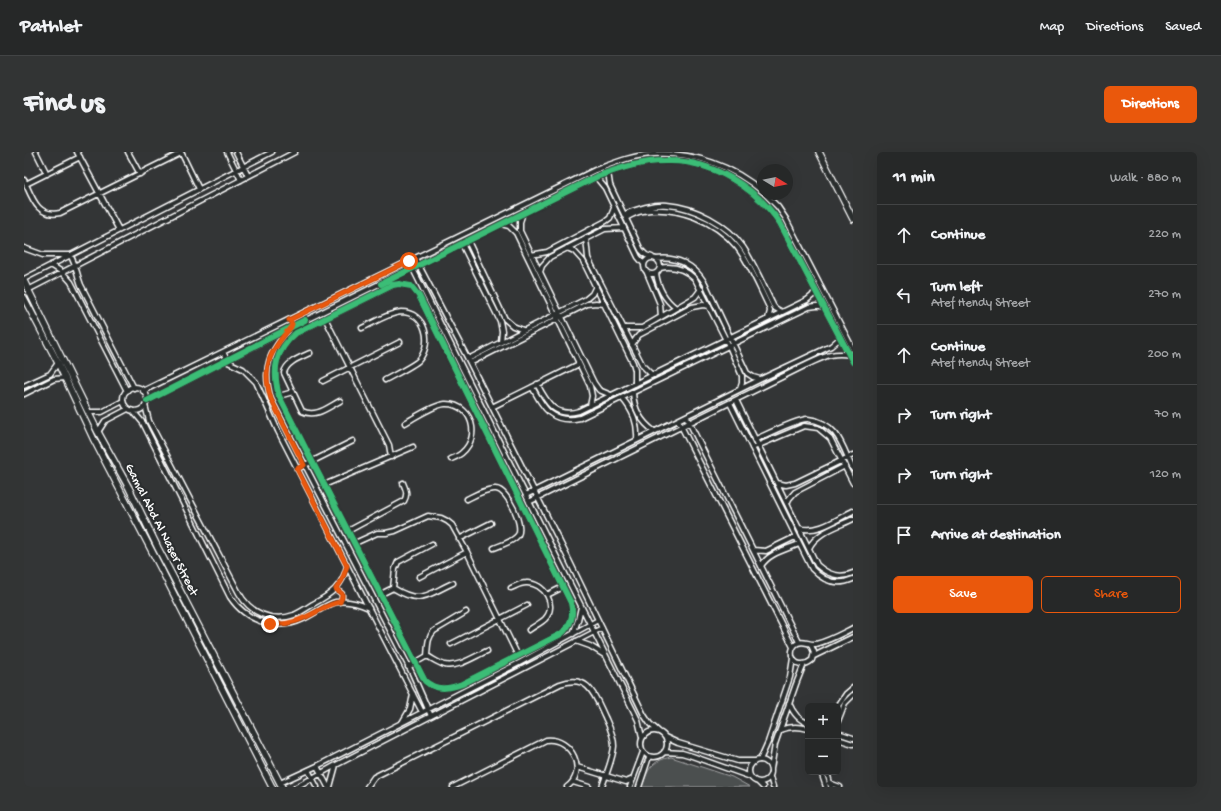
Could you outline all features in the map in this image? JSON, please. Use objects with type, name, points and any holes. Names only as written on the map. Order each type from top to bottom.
[{"type":"main road","points":[[819,152],[853,219]]},
{"type":"main road","name":"Gamal Abd Al Naser Street","points":[[24,280],[98,432],[129,488],[158,548],[281,785]]},
{"type":"main road","name":"Gamal Abd Al Naser Street","points":[[24,298],[58,363],[97,446],[272,787]]},
{"type":"main road","points":[[152,551],[156,552],[158,548]]},
{"type":"main road","points":[[159,565],[161,562],[166,562]]},
{"type":"street","points":[[36,152],[47,174]]},
{"type":"street","points":[[78,152],[119,230]]},
{"type":"street","points":[[128,152],[140,174]]},
{"type":"street","points":[[227,152],[241,180]]},
{"type":"street","points":[[236,152],[248,176]]},
{"type":"street","points":[[24,280],[272,152]]},
{"type":"street","points":[[28,290],[295,152]]},
{"type":"street","points":[[80,157],[47,174],[25,182],[38,207],[42,211],[54,215],[60,213],[181,153],[199,189]]},
{"type":"street","points":[[143,391],[595,170],[619,161],[636,156],[653,154],[669,153],[687,155],[703,159],[734,172],[757,187]]},
{"type":"street","points":[[98,432],[103,423],[108,419],[128,410],[141,410],[146,403],[226,360],[596,177],[637,164],[669,161],[701,166],[731,179],[748,189],[773,212],[816,290],[853,362]]},
{"type":"street","points":[[608,172],[610,185],[641,250],[646,255],[654,258],[660,264],[660,268]]},
{"type":"street","points":[[596,177],[602,184],[638,257],[643,264],[644,270],[647,273],[660,304],[661,316]]},
{"type":"street","points":[[771,200],[786,219],[853,349]]},
{"type":"street","points":[[625,216],[642,208],[665,204],[691,210],[718,224],[730,233],[742,246],[752,262],[773,305],[778,311],[782,312]]},
{"type":"street","points":[[531,255],[547,252],[606,221],[613,213],[614,208]]},
{"type":"street","points":[[625,216],[642,211],[663,210],[689,215],[715,228],[727,237],[737,248],[747,265],[769,307],[770,315],[768,319]]},
{"type":"street","points":[[523,213],[520,222],[520,231],[540,272],[591,391],[592,396],[590,406]]},
{"type":"street","points":[[500,224],[510,226],[516,233],[594,383],[603,392],[612,395]]},
{"type":"street","points":[[540,272],[542,266],[550,257],[586,238],[611,227],[624,228]]},
{"type":"street","points":[[586,238],[588,258],[643,366],[650,373],[654,374]]},
{"type":"street","points":[[468,241],[505,319],[513,326],[524,330]]},
{"type":"street","points":[[462,244],[500,321],[502,342]]},
{"type":"street","points":[[24,248],[43,254],[70,255]]},
{"type":"street","points":[[568,248],[574,251],[583,261],[596,286],[633,364],[635,370],[635,384]]},
{"type":"street","points":[[70,255],[75,265],[77,276],[134,388]]},
{"type":"street","points":[[415,258],[469,361],[644,715],[650,724],[665,737],[678,743],[738,761],[758,761],[768,764],[771,769]]},
{"type":"street","points":[[643,264],[646,260],[654,258],[669,258],[682,261],[698,272],[705,283],[747,373],[753,377],[761,379]]},
{"type":"street","points":[[409,261],[638,720],[642,737],[640,746],[643,752],[649,757],[658,757],[664,752],[667,743],[665,737]]},
{"type":"street","points":[[52,265],[62,272],[69,280],[127,391]]},
{"type":"street","points":[[647,273],[656,273],[660,268],[671,267],[682,269],[691,275],[701,289],[742,376],[742,383],[739,390]]},
{"type":"street","points":[[656,273],[662,293],[670,304],[676,308]]},
{"type":"street","points":[[69,280],[72,276],[77,276]]},
{"type":"street","points":[[398,284],[411,286],[416,291],[571,603],[573,610],[572,618],[568,627],[561,634],[552,640],[462,684],[447,688],[438,688],[428,684],[425,681],[279,396],[275,374],[281,349],[296,333],[325,318],[393,285],[398,284]]},
{"type":"street","points":[[469,361],[558,316],[589,297],[596,286]]},
{"type":"street","points":[[623,328],[642,328],[695,298],[701,289]]},
{"type":"street","points":[[538,384],[546,401],[555,409],[561,412],[574,413],[807,300],[816,290]]},
{"type":"street","points":[[469,361],[524,330],[587,304],[604,304]]},
{"type":"street","points":[[632,345],[640,335],[692,307],[709,306]]},
{"type":"street","points":[[532,387],[542,406],[555,417],[563,420],[580,418],[809,308],[824,306]]},
{"type":"street","points":[[24,309],[31,312]]},
{"type":"street","points":[[362,328],[394,313],[400,312],[413,315],[423,323],[427,339],[426,347],[419,361],[385,380]]},
{"type":"street","points":[[325,318],[389,445],[391,457]]},
{"type":"street","points":[[289,320],[292,324],[291,327],[277,343],[271,353],[268,363],[268,382],[270,394],[304,465],[408,666],[431,716]]},
{"type":"street","points":[[423,323],[431,320]]},
{"type":"street","points":[[526,495],[637,439],[832,346],[840,338]]},
{"type":"street","points":[[323,381],[400,342]]},
{"type":"street","points":[[223,352],[226,360],[230,364],[243,369],[256,382],[297,469],[422,712]]},
{"type":"street","points":[[310,352],[290,363],[285,369],[285,376],[302,411],[306,413],[317,413],[340,401]]},
{"type":"street","points":[[529,502],[831,354],[837,353],[850,355]]},
{"type":"street","points":[[24,386],[50,374],[58,363]]},
{"type":"street","points":[[492,407],[579,364]]},
{"type":"street","points":[[50,374],[53,376],[52,380]]},
{"type":"street","points":[[24,394],[52,380],[65,378]]},
{"type":"street","points":[[128,410],[123,401],[124,395],[127,391],[134,388],[139,388],[146,396],[149,421],[239,593],[248,605],[256,612],[275,618],[285,617],[299,612],[328,596],[336,589],[342,580],[347,566]]},
{"type":"street","points":[[279,396],[292,392]]},
{"type":"street","points":[[633,393],[636,411],[640,419],[654,431]]},
{"type":"street","points":[[622,398],[628,405],[634,417],[637,430],[637,439]]},
{"type":"street","points":[[736,400],[817,565],[822,570],[835,575],[842,576],[853,573]]},
{"type":"street","points":[[88,412],[102,412],[123,401]]},
{"type":"street","points":[[730,403],[795,538],[812,569],[823,579],[838,583],[853,579]]},
{"type":"street","points":[[405,423],[444,404],[457,407],[463,411],[471,421],[473,429],[472,437],[469,445],[461,454],[451,459]]},
{"type":"street","points":[[133,411],[144,423],[230,597],[240,610],[249,617],[259,621],[281,625],[297,621],[332,603],[357,603],[369,608]]},
{"type":"street","points":[[686,416],[799,642]]},
{"type":"street","points":[[471,421],[479,417]]},
{"type":"street","points":[[749,442],[807,418],[821,422],[836,434],[852,463],[853,469]]},
{"type":"street","points":[[678,420],[793,647],[790,677],[768,742],[758,761],[750,766],[751,777]]},
{"type":"street","points":[[752,448],[804,426],[818,428],[830,438],[853,483]]},
{"type":"street","points":[[297,469],[353,441]]},
{"type":"street","points":[[324,485],[413,447]]},
{"type":"street","points":[[777,483],[786,485],[795,483],[853,455]]},
{"type":"street","points":[[787,504],[795,492],[845,466]]},
{"type":"street","points":[[348,531],[404,501],[407,491],[403,483]]},
{"type":"street","points":[[467,499],[490,490],[497,489],[504,492],[514,509],[520,524],[518,534],[512,540],[494,548]]},
{"type":"street","points":[[514,509],[522,504]]},
{"type":"street","points":[[799,528],[808,530],[817,529],[853,511]]},
{"type":"street","points":[[354,543],[377,533],[395,531],[428,516],[441,518],[447,521],[452,525],[467,552],[518,656]]},
{"type":"street","points":[[808,548],[814,540],[821,535],[853,519]]},
{"type":"street","points":[[459,539],[491,523]]},
{"type":"street","points":[[753,550],[766,551],[795,538]]},
{"type":"street","points":[[393,588],[395,569],[398,562],[432,544]]},
{"type":"street","points":[[761,566],[766,559],[773,554],[799,544]]},
{"type":"street","points":[[419,577],[467,552]]},
{"type":"street","points":[[393,588],[407,596],[420,598],[453,583]]},
{"type":"street","points":[[511,588],[520,584],[532,583],[543,589],[547,595],[550,605],[547,615],[544,620],[529,630]]},
{"type":"street","points":[[547,595],[563,587]]},
{"type":"street","points":[[381,594],[393,588]]},
{"type":"street","points":[[336,589],[342,594],[340,602]]},
{"type":"street","points":[[451,644],[528,605]]},
{"type":"street","points":[[573,634],[581,606]]},
{"type":"street","points":[[427,656],[429,638],[434,630],[466,612]]},
{"type":"street","points":[[281,785],[598,620]]},
{"type":"street","points":[[296,787],[602,628]]},
{"type":"street","points":[[811,645],[826,641],[853,628]]},
{"type":"street","points":[[793,658],[798,663],[804,664],[810,662],[814,656],[853,637]]},
{"type":"street","points":[[576,641],[595,648],[607,657]]},
{"type":"street","points":[[793,647],[799,642],[804,642],[811,645],[814,650],[814,656]]},
{"type":"street","points":[[427,656],[438,662],[456,665],[487,651]]},
{"type":"street","points":[[408,666],[427,656]]},
{"type":"street","points":[[773,787],[770,777],[775,744],[798,677],[804,664]]},
{"type":"street","points":[[367,787],[374,777],[560,684],[570,681],[584,683],[593,691],[612,734],[614,750],[602,787]]},
{"type":"street","points":[[840,703],[846,694],[853,688]]},
{"type":"street","points":[[402,722],[410,709],[413,694]]},
{"type":"street","points":[[841,714],[846,703],[853,695]]},
{"type":"street","points":[[417,701],[420,703],[423,699]]},
{"type":"street","points":[[789,703],[794,714],[805,722]]},
{"type":"street","points":[[780,730],[796,726],[805,728]]},
{"type":"street","points":[[642,737],[648,732],[658,731]]},
{"type":"street","points":[[841,734],[853,738]]},
{"type":"street","points":[[453,787],[546,740],[555,740],[567,745],[570,748],[577,767],[573,782],[567,787]]},
{"type":"street","points":[[841,740],[853,744]]},
{"type":"street","points":[[630,787],[643,752]]},
{"type":"street","points":[[664,752],[682,753],[692,756],[751,777],[763,787]]},
{"type":"street","points":[[638,787],[649,757]]},
{"type":"street","points":[[329,787],[336,765]]},
{"type":"street","points":[[317,766],[329,787]]},
{"type":"street","points":[[577,767],[626,782],[633,779]]},
{"type":"street","points":[[308,770],[317,787]]},
{"type":"street","points":[[822,775],[826,787]]},
{"type":"street","points":[[828,775],[830,785],[840,787]]},
{"type":"street","points":[[758,782],[765,781],[770,777]]},
{"type":"street","points":[[573,782],[589,787]]},
{"type":"shaded area","points":[[671,757],[732,777],[750,787],[642,787],[646,775],[651,767],[659,761]]},
{"type":"cycle path","points":[[381,284],[596,177],[641,163],[660,161],[686,162],[717,171],[732,179],[746,188],[770,210],[780,223],[853,362]]},
{"type":"cycle path","points":[[399,284],[411,286],[419,296],[571,603],[572,608],[571,620],[561,634],[462,684],[447,688],[438,688],[425,681],[279,396],[277,386],[277,361],[284,347],[296,333],[393,285],[399,284]]},
{"type":"cycle path","points":[[147,401],[305,320]]},
{"type":"route","points":[[270,624],[281,625],[297,621],[332,603],[340,602],[342,594],[340,590],[336,589],[342,580],[347,566],[297,469],[304,465],[271,399],[267,376],[268,363],[271,353],[277,343],[291,327],[292,324],[289,320],[409,261]]}]
